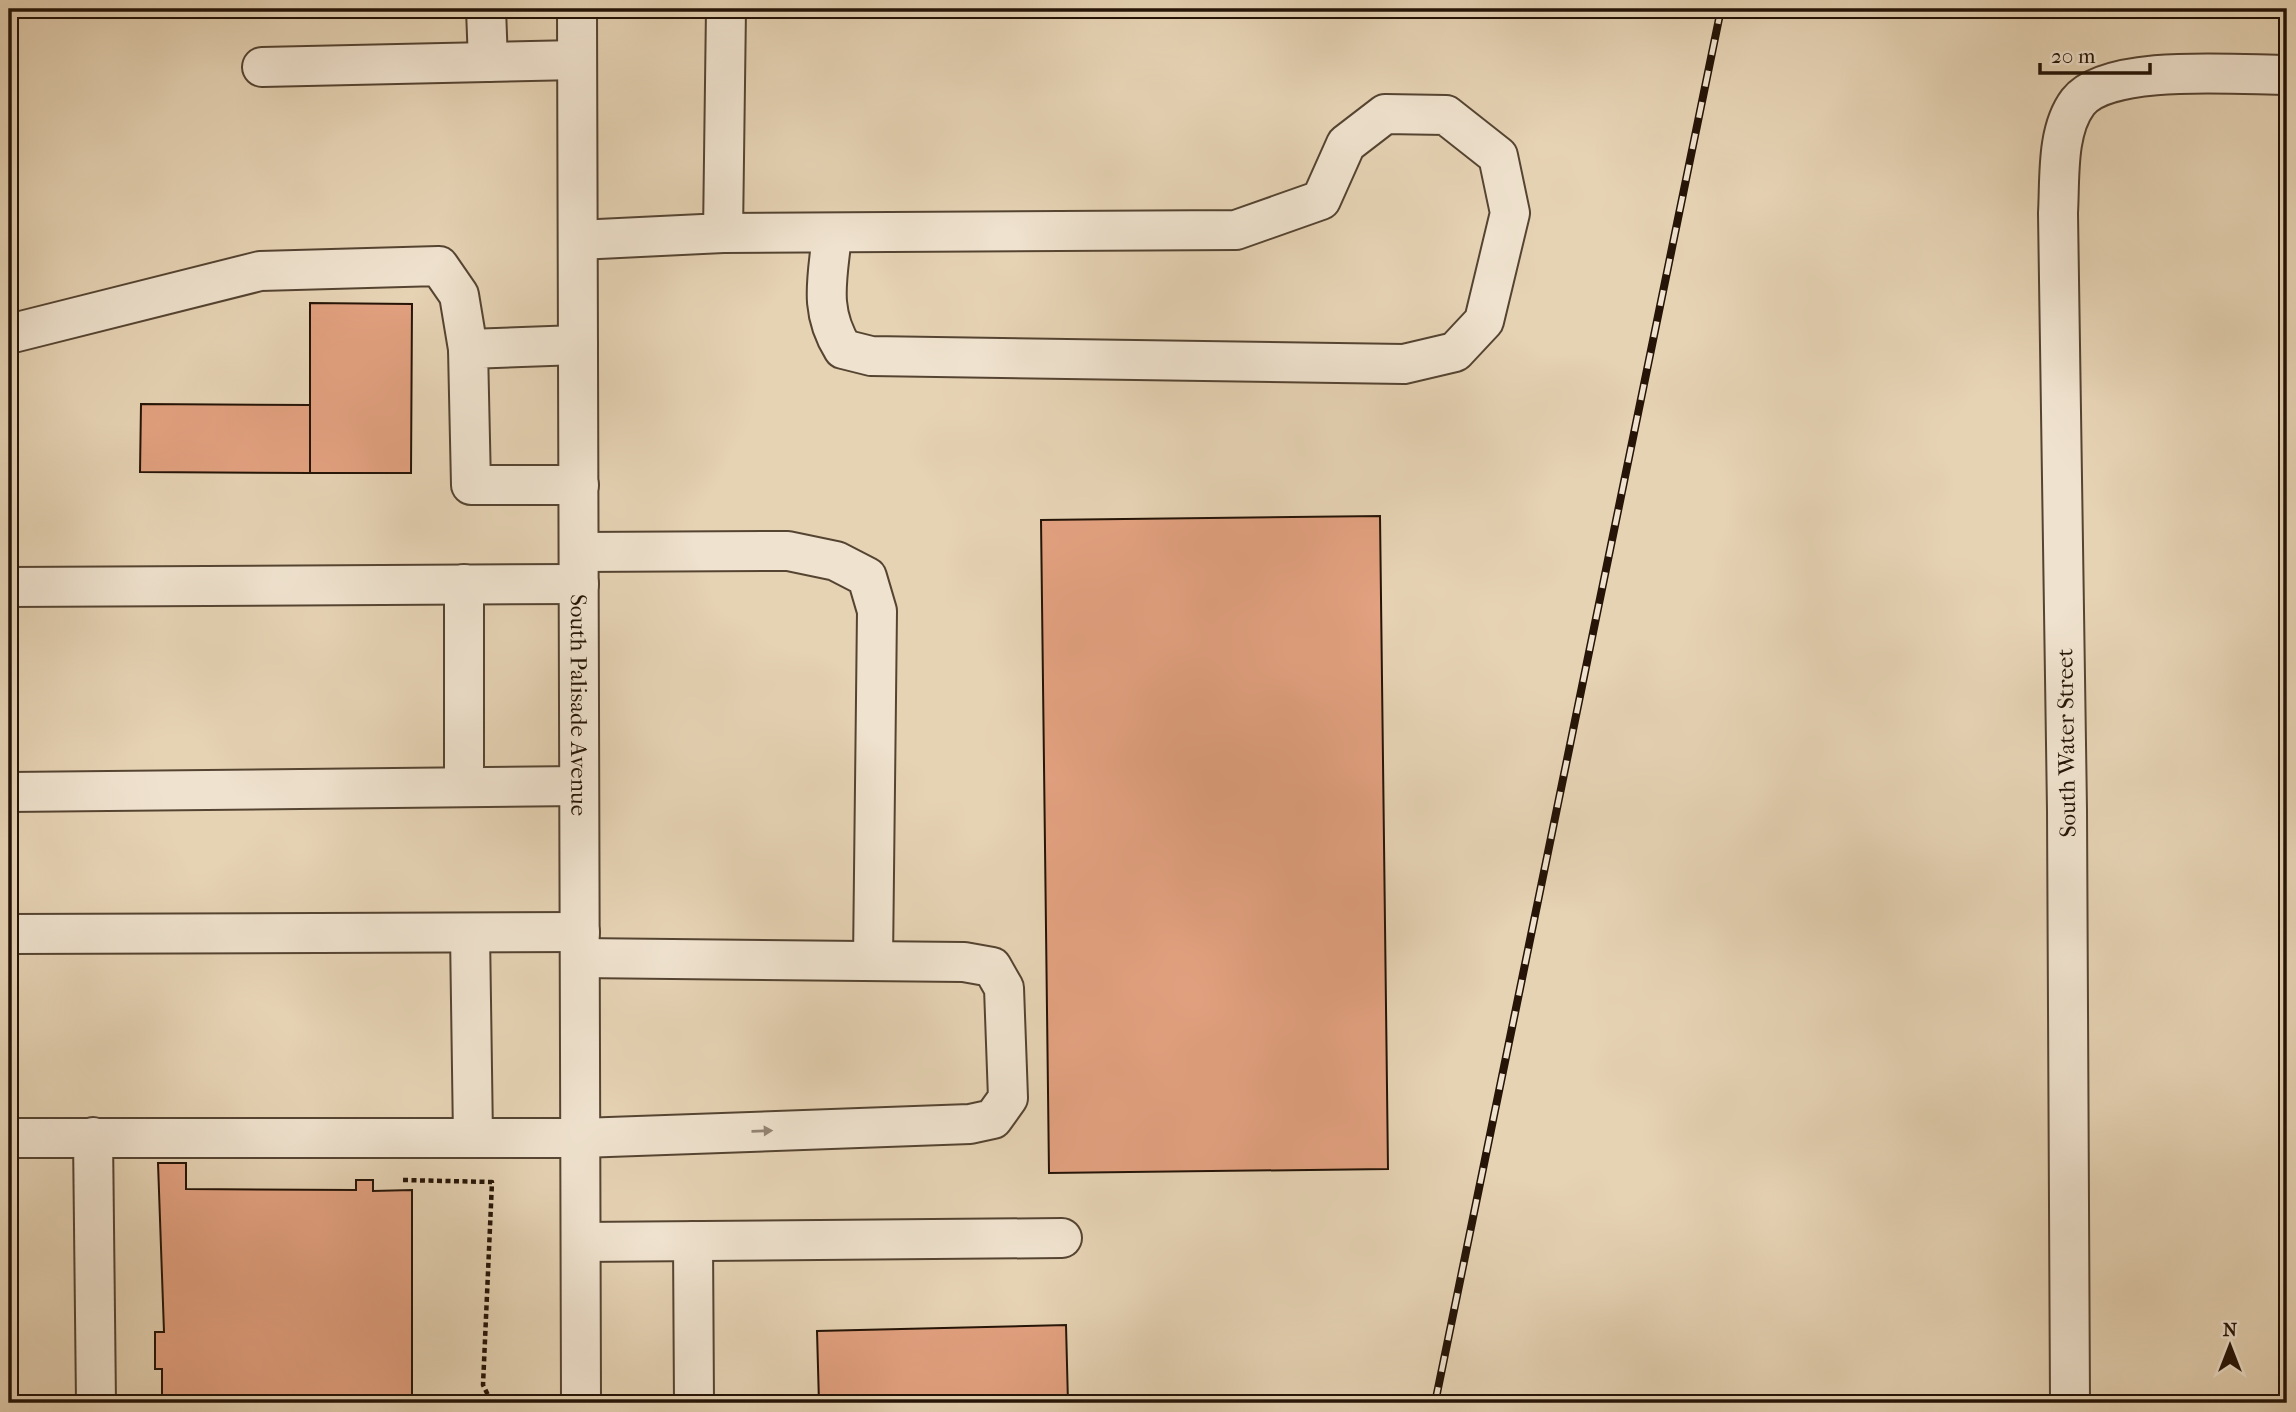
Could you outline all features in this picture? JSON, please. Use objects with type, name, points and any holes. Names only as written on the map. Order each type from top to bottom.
[{"type":"street","points":[[486,9],[488,62]]},
{"type":"street","name":"South Palisade Avenue","points":[[577,9],[581,1403]]},
{"type":"street","points":[[723,233],[726,9]]},
{"type":"street","points":[[262,67],[577,60]]},
{"type":"street","name":"South Water Street","points":[[2070,1403],[2067,856],[2058,213],[2063,138],[2077,103],[2091,91],[2112,82],[2142,75],[2287,75]]},
{"type":"street","points":[[578,240],[723,233],[1236,230],[1321,200],[1346,144],[1385,114],[1446,115],[1498,156],[1510,213],[1484,321],[1455,352],[1404,363],[872,356],[843,349],[829,327],[826,296],[832,233]]},
{"type":"street","points":[[9,334],[260,271],[360,266],[439,266],[459,295],[468,349],[471,485],[579,485]]},
{"type":"street","points":[[468,349],[578,345]]},
{"type":"street","points":[[9,587],[464,584],[579,568],[788,551],[835,561],[867,577],[877,611],[873,961]]},
{"type":"street","points":[[464,584],[464,787]]},
{"type":"street","points":[[9,792],[579,786]]},
{"type":"street","points":[[470,933],[473,1137]]},
{"type":"street","points":[[9,934],[470,933],[580,945],[873,961],[964,962],[992,967],[1004,988],[1008,1098],[993,1119],[970,1124],[580,1138],[9,1138]]},
{"type":"street","points":[[93,1136],[96,1403]]},
{"type":"street","points":[[580,1241],[1062,1238]]},
{"type":"street","points":[[693,1241],[694,1403]]},
{"type":"path","points":[[403,1180],[492,1182],[483,1385],[492,1403]]},
{"type":"building","points":[[310,303],[412,304],[411,473],[310,473]]},
{"type":"building","points":[[141,404],[310,405],[310,473],[140,472]]},
{"type":"building","points":[[1380,516],[1388,1169],[1049,1173],[1041,520]]},
{"type":"building","points":[[158,1163],[186,1163],[186,1189],[356,1190],[356,1180],[373,1180],[373,1191],[412,1190],[412,1403],[162,1403],[162,1369],[155,1369],[155,1332],[164,1332]]},
{"type":"building","points":[[1066,1325],[1068,1403],[819,1403],[817,1331]]},
{"type":"railway","points":[[1435,1403],[1721,9]]}]
